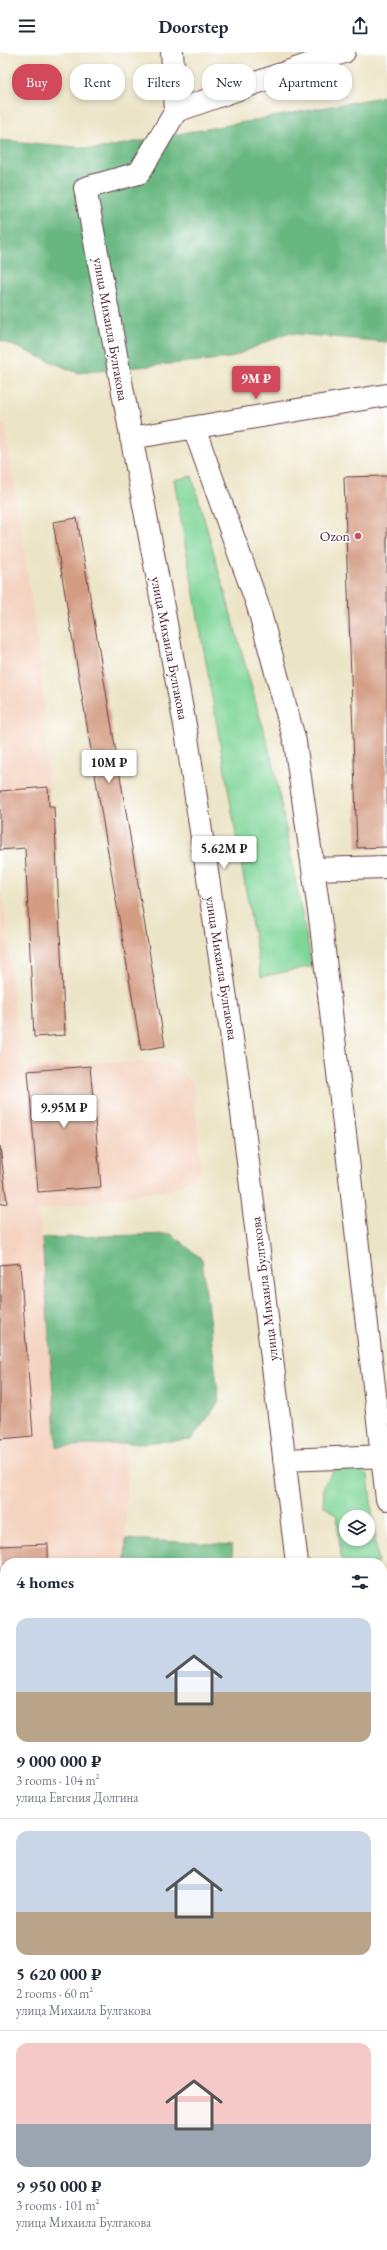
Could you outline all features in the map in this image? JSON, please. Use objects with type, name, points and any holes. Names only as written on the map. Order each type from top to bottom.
[{"type":"street","points":[[172,52],[176,111],[344,52]]},
{"type":"street","name":"улица Михаила Булгакова","points":[[176,111],[139,173],[85,188],[186,731],[238,1072],[296,1558]]},
{"type":"street","points":[[131,438],[387,395]]},
{"type":"street","points":[[194,428],[258,606],[293,735],[313,869],[385,1456],[387,1499]]},
{"type":"street","points":[[313,869],[387,867]]},
{"type":"street","points":[[284,1460],[385,1456]]},
{"type":"shaded area","points":[[5,425],[41,668],[48,787],[0,791],[0,426]]},
{"type":"shaded area","points":[[0,874],[21,1068],[92,1062],[166,1062],[193,1082],[201,1171],[178,1188],[38,1211],[42,1238],[57,1446],[124,1442],[127,1478],[125,1558],[0,1558]]},
{"type":"green space","points":[[387,94],[387,342],[287,333],[230,358],[78,373],[0,340],[0,140],[97,149],[381,97]]},
{"type":"green space","points":[[192,476],[274,767],[312,966],[261,977],[174,480]]},
{"type":"green space","points":[[171,1234],[202,1259],[219,1402],[191,1440],[57,1447],[42,1238]]},
{"type":"green space","points":[[347,1467],[357,1467],[368,1475],[372,1510],[339,1510],[339,1537],[337,1516],[323,1505],[324,1485],[334,1470]]},
{"type":"green space","points":[[375,1537],[377,1558],[341,1558],[340,1546],[375,1546]]},
{"type":"green space","points":[[126,1539],[232,1545],[233,1558],[125,1558]]},
{"type":"building","points":[[387,476],[387,847],[357,848],[344,477]]},
{"type":"building","points":[[77,518],[165,1046],[141,1050],[53,522]]},
{"type":"building","points":[[48,787],[49,806],[54,806],[65,1035],[34,1037],[25,848],[0,850],[0,791]]},
{"type":"building","points":[[90,1066],[101,1187],[38,1192],[28,1071]]},
{"type":"building","points":[[0,1146],[7,1203],[0,1204]]},
{"type":"building","points":[[20,1263],[33,1436],[0,1439],[0,1265]]},
{"type":"building","points":[[48,1544],[48,1558],[0,1558],[0,1546]]},
{"type":"place","name":"Ozon","points":[[358,536]]}]
